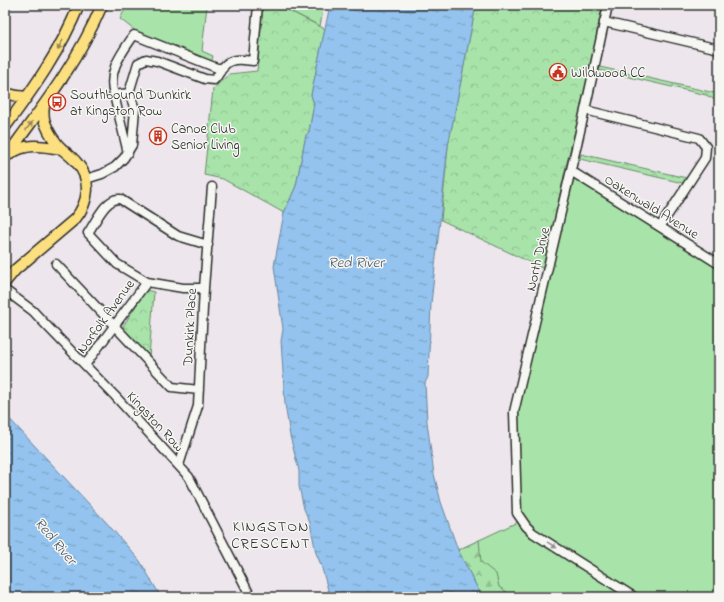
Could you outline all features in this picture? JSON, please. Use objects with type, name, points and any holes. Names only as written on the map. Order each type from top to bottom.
[{"type":"main road","points":[[6,126],[54,56],[66,35],[79,5]]},
{"type":"main road","points":[[5,158],[58,86],[88,35],[102,5]]},
{"type":"main road","points":[[5,93],[27,97]]},
{"type":"main road","points":[[5,282],[15,270],[78,215],[86,199],[86,179],[78,163],[62,149],[46,126],[43,114],[44,106]]},
{"type":"main road","points":[[5,115],[6,126]]},
{"type":"main road","points":[[5,158],[18,149],[26,146],[62,149]]},
{"type":"street","points":[[86,179],[108,171],[120,163],[132,145],[135,109],[128,93],[138,63],[146,59],[157,61],[205,80],[214,80],[229,61],[253,61],[258,5]]},
{"type":"street","name":"North Drive","points":[[608,5],[571,171],[514,412],[517,513],[533,533],[634,597]]},
{"type":"street","points":[[604,22],[719,50]]},
{"type":"street","points":[[128,153],[111,85],[116,60],[134,35],[217,68],[223,68]]},
{"type":"street","points":[[114,95],[128,93]]},
{"type":"street","points":[[585,110],[698,138],[706,147],[705,158],[660,227]]},
{"type":"street","name":"Oakenwald Avenue","points":[[571,171],[719,264]]},
{"type":"street","name":"Dunkirk Place","points":[[179,465],[198,406],[204,288],[212,187]]},
{"type":"street","points":[[204,288],[182,288],[147,282],[117,264],[88,233],[108,202],[114,198],[120,199],[178,236],[208,245]]},
{"type":"street","points":[[56,264],[172,387],[199,390]]},
{"type":"street","name":"Norfolk Avenue","points":[[85,365],[147,282]]},
{"type":"street","name":"Kingston Row","points":[[5,290],[33,312],[85,365],[189,477],[251,597]]},
{"type":"green space","points":[[131,5],[207,5],[202,51],[213,56],[211,64],[138,33],[120,19],[125,9],[129,8]]},
{"type":"green space","points":[[263,5],[278,5],[325,29],[311,95],[314,104],[309,132],[306,135],[296,186],[284,213],[223,179],[204,175],[213,89],[229,74],[257,71]]},
{"type":"green space","points":[[278,5],[324,5],[320,26]]},
{"type":"green space","points":[[476,5],[602,5],[589,78],[566,166],[544,269],[441,220],[448,146]]},
{"type":"green space","points":[[600,67],[719,94],[719,102],[706,95],[599,70]]},
{"type":"green space","points":[[581,154],[691,179],[687,184],[580,159]]},
{"type":"green space","points":[[573,178],[719,269],[719,597],[482,597],[458,550],[522,520],[517,513],[514,412],[547,271]]},
{"type":"green space","points":[[146,290],[154,292],[149,358],[122,328]]},
{"type":"green space","points":[[479,540],[481,562],[496,574],[499,587],[508,593],[509,597],[482,597],[458,550]]},
{"type":"water","name":"Red River","points":[[330,5],[476,5],[448,146],[431,304],[428,377],[425,383],[427,422],[434,474],[441,502],[458,550],[482,597],[330,597],[316,553],[310,523],[304,509],[299,486],[299,471],[290,436],[285,404],[281,341],[283,329],[274,266],[284,213],[296,186],[306,135],[309,132],[314,104],[311,95]]},
{"type":"water","name":"Red River","points":[[5,414],[105,521],[140,561],[161,597],[5,597]]},
{"type":"place","name":"Wildwood CC","points":[[558,72]]},
{"type":"place","name":"Southbound Dunkirk at Kingston Row","points":[[57,102]]},
{"type":"place","name":"Canoe Club Senior Living","points":[[158,136]]},
{"type":"district","name":"KINGSTON CRESCENT","points":[[271,534]]}]
